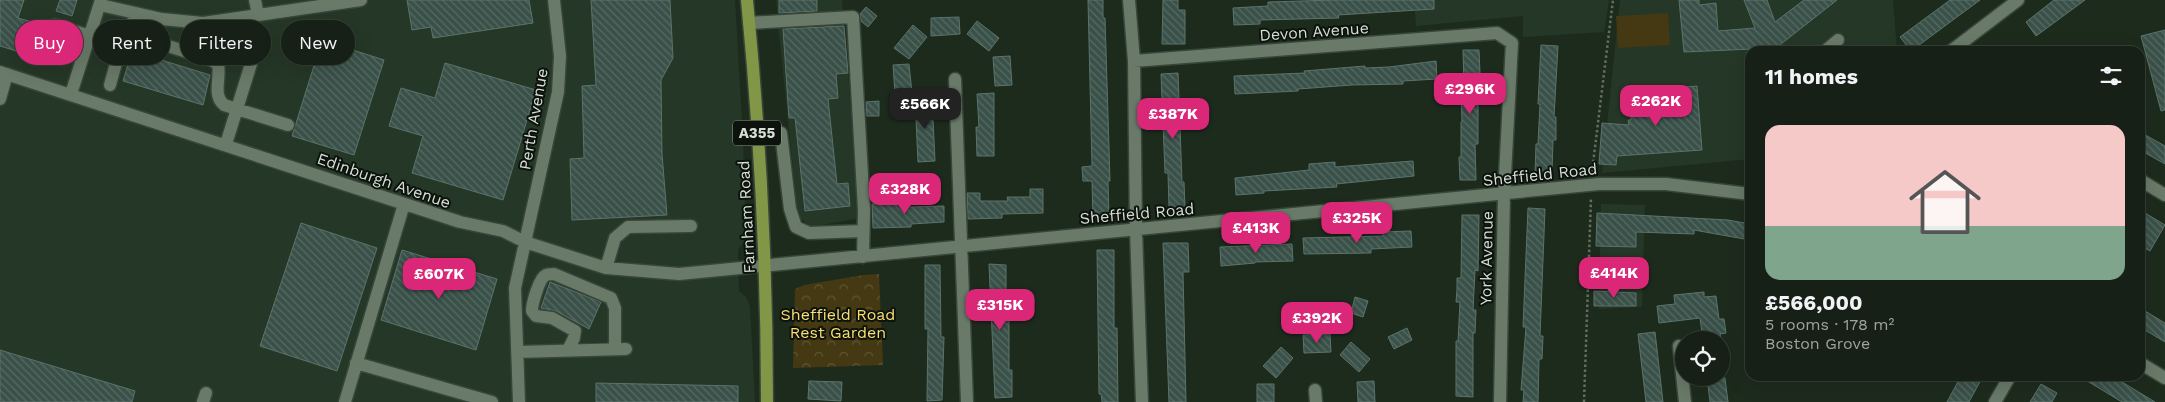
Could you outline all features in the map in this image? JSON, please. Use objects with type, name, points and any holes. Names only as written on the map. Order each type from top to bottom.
[{"type":"main road","name":"Farnham Road","points":[[747,0],[758,134],[765,265],[767,402]]},
{"type":"street","points":[[255,0],[258,15]]},
{"type":"street","points":[[71,94],[100,2],[135,13],[176,21],[203,23],[362,0]]},
{"type":"street","name":"Perth Avenue","points":[[519,402],[515,288],[558,92],[560,56],[554,0]]},
{"type":"street","points":[[1129,0],[1134,61],[1136,230],[1142,402]]},
{"type":"street","points":[[1959,46],[2018,0]]},
{"type":"street","points":[[133,20],[135,13]]},
{"type":"street","points":[[749,23],[853,17],[864,210],[863,257]]},
{"type":"street","name":"Devon Avenue","points":[[1134,61],[1497,33]]},
{"type":"street","name":"York Avenue","points":[[1497,33],[1512,43],[1504,194],[1500,402]]},
{"type":"street","points":[[83,34],[90,36]]},
{"type":"street","points":[[1831,46],[1838,40]]},
{"type":"street","points":[[170,46],[218,64],[220,72],[216,96],[224,105],[288,125]]},
{"type":"street","points":[[110,85],[116,65]]},
{"type":"street","points":[[226,144],[251,65]]},
{"type":"street","points":[[0,99],[4,73]]},
{"type":"street","name":"Edinburgh Avenue","points":[[4,73],[460,222],[503,231],[525,242],[606,268],[679,274],[765,265]]},
{"type":"street","points":[[955,79],[967,402]]},
{"type":"street","points":[[758,134],[781,133],[790,209],[796,227],[809,233],[863,231]]},
{"type":"street","points":[[2145,183],[2165,195]]},
{"type":"street","name":"Sheffield Road","points":[[765,265],[1504,194],[1666,184],[1745,193]]},
{"type":"street","points":[[345,402],[404,204]]},
{"type":"street","points":[[606,268],[615,238],[628,227],[691,226]]},
{"type":"street","points":[[517,352],[620,349],[615,308],[611,298],[554,274],[546,274],[532,303],[532,311],[536,316],[552,318],[575,331],[568,350]]},
{"type":"street","points":[[356,363],[492,402]]},
{"type":"street","points":[[2145,366],[2165,378]]},
{"type":"street","points":[[1995,402],[2007,381]]},
{"type":"street","points":[[1683,386],[1685,402]]},
{"type":"path","points":[[1584,402],[1591,190],[1613,0]]},
{"type":"shaded area","points":[[0,0],[735,0],[743,138],[746,239],[738,250],[739,291],[746,297],[750,306],[755,402],[0,402]]},
{"type":"shaded area","points":[[776,0],[842,0],[843,13],[778,17]]},
{"type":"shaded area","points":[[1414,0],[1609,0],[1604,32],[1523,37],[1523,16],[1416,26]]},
{"type":"shaded area","points":[[1620,0],[1893,0],[1897,46],[1745,46],[1745,159],[1602,173]]},
{"type":"shaded area","points":[[844,20],[859,218],[811,227],[798,216],[778,24]]},
{"type":"shaded area","points":[[1601,204],[1645,205],[1642,307],[1599,309]]},
{"type":"green space","points":[[1668,13],[1670,45],[1618,48],[1616,16]]},
{"type":"green space","name":"Sheffield Road Rest Garden","points":[[879,274],[883,365],[793,368],[795,289],[804,285]]},
{"type":"building","points":[[0,0],[24,0],[18,18],[25,20],[15,20],[15,51],[0,46]]},
{"type":"building","points":[[60,0],[77,0],[72,16],[56,11]]},
{"type":"building","points":[[407,0],[529,0],[533,23],[433,38],[431,27],[412,30]]},
{"type":"building","points":[[591,0],[670,0],[673,58],[661,80],[662,154],[667,215],[572,220],[570,159],[584,158],[582,86],[596,85]]},
{"type":"building","points":[[779,0],[817,0],[817,11],[779,13]]},
{"type":"building","points":[[1088,0],[1103,0],[1103,18],[1105,18],[1110,181],[1108,181],[1109,218],[1093,218],[1092,181],[1083,181],[1082,167],[1092,166]]},
{"type":"building","points":[[1163,0],[1178,0],[1178,10],[1185,10],[1185,44],[1162,44]]},
{"type":"building","points":[[1434,0],[1434,9],[1338,15],[1339,18],[1260,20],[1260,24],[1234,25],[1233,8],[1268,6],[1268,2]]},
{"type":"building","points":[[1679,0],[1699,0],[1699,5],[1716,3],[1718,31],[1755,28],[1744,0],[1767,0],[1775,22],[1804,0],[1837,0],[1779,46],[1745,46],[1745,49],[1684,52]]},
{"type":"building","points":[[1950,0],[1980,0],[1918,46],[1907,46],[1900,37]]},
{"type":"building","points":[[2054,0],[2085,0],[2036,36],[2026,22]]},
{"type":"building","points":[[866,7],[877,16],[868,27],[861,21],[860,14]]},
{"type":"building","points":[[959,17],[960,34],[931,36],[931,18]]},
{"type":"building","points":[[977,21],[999,38],[989,51],[967,34]]},
{"type":"building","points":[[913,25],[927,37],[909,59],[894,48]]},
{"type":"building","points":[[844,26],[848,73],[836,74],[838,98],[828,99],[837,184],[848,183],[850,206],[805,211],[795,118],[789,118],[783,29]]},
{"type":"building","points":[[2165,30],[2165,110],[2161,111],[2141,36]]},
{"type":"building","points":[[1541,45],[1558,46],[1554,117],[1556,117],[1556,140],[1553,140],[1552,174],[1535,173],[1540,104],[1538,104]]},
{"type":"building","points":[[1463,50],[1479,50],[1480,73],[1477,73],[1478,144],[1475,144],[1476,180],[1460,180],[1461,86],[1464,86]]},
{"type":"building","points":[[355,51],[384,60],[354,155],[292,136],[314,65],[355,65]]},
{"type":"building","points":[[1010,56],[1012,85],[995,86],[993,57]]},
{"type":"building","points":[[1436,61],[1437,79],[1403,81],[1403,84],[1352,85],[1298,89],[1298,91],[1235,94],[1234,76],[1305,73],[1304,71],[1365,66],[1365,68],[1389,67]]},
{"type":"building","points":[[170,63],[210,75],[203,105],[123,81],[128,65],[170,65]]},
{"type":"building","points":[[445,63],[536,90],[503,200],[412,173],[423,136],[389,126],[401,88],[435,98]]},
{"type":"building","points":[[909,64],[912,93],[895,94],[893,65]]},
{"type":"building","points":[[1178,73],[1182,182],[1184,182],[1185,208],[1169,208],[1168,173],[1165,173],[1161,74]]},
{"type":"building","points":[[1697,86],[1702,150],[1617,156],[1616,165],[1599,164],[1602,123],[1629,125],[1628,120],[1631,120],[1631,106],[1650,105],[1648,90]]},
{"type":"building","points":[[994,93],[994,156],[977,156],[976,127],[979,127],[977,94]]},
{"type":"building","points":[[932,98],[935,161],[918,162],[915,99]]},
{"type":"building","points":[[879,101],[879,116],[867,116],[866,102]]},
{"type":"building","points":[[2145,135],[2165,146],[2165,164],[2145,153]]},
{"type":"building","points":[[1413,161],[1414,176],[1336,184],[1337,187],[1264,191],[1264,193],[1236,195],[1235,178],[1309,170],[1309,164],[1335,162],[1335,167]]},
{"type":"building","points":[[1030,189],[1043,189],[1043,213],[1002,214],[1002,218],[968,219],[967,193],[980,193],[980,201],[1008,201],[1007,197],[1030,197]]},
{"type":"building","points":[[910,203],[910,207],[944,206],[944,222],[911,224],[911,227],[873,228],[872,204]]},
{"type":"building","points":[[1528,208],[1545,209],[1540,336],[1543,336],[1542,359],[1539,359],[1538,402],[1523,402],[1524,390],[1521,390],[1526,327],[1523,327]]},
{"type":"building","points":[[1597,213],[1728,220],[1745,223],[1745,239],[1694,230],[1694,234],[1636,232],[1636,247],[1596,246]]},
{"type":"building","points":[[2145,213],[2165,225],[2150,251],[2145,248]]},
{"type":"building","points":[[1462,215],[1479,215],[1478,271],[1475,270],[1473,310],[1476,310],[1475,333],[1473,333],[1473,397],[1456,396],[1456,341],[1458,341],[1460,302],[1456,302],[1457,278],[1461,278]]},
{"type":"building","points":[[301,223],[377,248],[337,371],[260,346]]},
{"type":"building","points":[[1411,231],[1412,247],[1371,249],[1371,253],[1304,254],[1303,238],[1383,236],[1383,232]]},
{"type":"building","points":[[1163,243],[1188,243],[1189,272],[1183,272],[1186,402],[1169,402]]},
{"type":"building","points":[[1292,244],[1293,261],[1255,262],[1221,266],[1220,247]]},
{"type":"building","points":[[402,250],[497,279],[476,350],[381,320]]},
{"type":"building","points":[[1097,250],[1114,250],[1114,328],[1117,328],[1118,402],[1102,402],[1101,394],[1099,394]]},
{"type":"building","points":[[989,264],[1006,265],[1006,299],[1009,299],[1009,370],[1012,370],[1012,397],[995,398]]},
{"type":"building","points":[[925,265],[940,265],[941,337],[944,337],[942,400],[927,401],[928,329],[925,329]]},
{"type":"building","points":[[550,282],[601,302],[589,329],[556,311],[541,308]]},
{"type":"building","points":[[1594,291],[1636,293],[1636,306],[1594,306]]},
{"type":"building","points":[[1704,292],[1704,297],[1716,296],[1719,319],[1724,319],[1726,331],[1702,331],[1700,318],[1659,323],[1657,306],[1675,304],[1674,295]]},
{"type":"building","points":[[1355,297],[1368,301],[1363,317],[1351,313]]},
{"type":"building","points":[[2145,311],[2165,323],[2165,342],[2145,330]]},
{"type":"building","points":[[1407,328],[1412,340],[1394,349],[1388,337]]},
{"type":"building","points":[[1655,332],[1663,402],[1646,402],[1638,334]]},
{"type":"building","points":[[1330,334],[1331,352],[1304,353],[1303,335]]},
{"type":"building","points":[[1351,342],[1370,359],[1359,372],[1340,355]]},
{"type":"building","points":[[1281,347],[1293,358],[1276,378],[1263,366]]},
{"type":"building","points":[[0,350],[135,391],[132,402],[0,402]]},
{"type":"building","points":[[809,381],[842,382],[841,401],[808,399]]},
{"type":"building","points":[[1374,381],[1375,402],[1358,402],[1357,382]]},
{"type":"building","points":[[1958,381],[1980,381],[1969,402],[1947,402]]},
{"type":"building","points":[[2087,381],[2120,381],[2155,402],[2122,402]]},
{"type":"building","points":[[596,383],[738,386],[738,402],[596,402]]},
{"type":"building","points":[[1257,384],[1274,384],[1274,402],[1257,402]]},
{"type":"building","points":[[2041,384],[2057,393],[2052,402],[2030,402]]},
{"type":"building","points":[[1708,386],[1726,386],[1728,402],[1710,402]]}]
